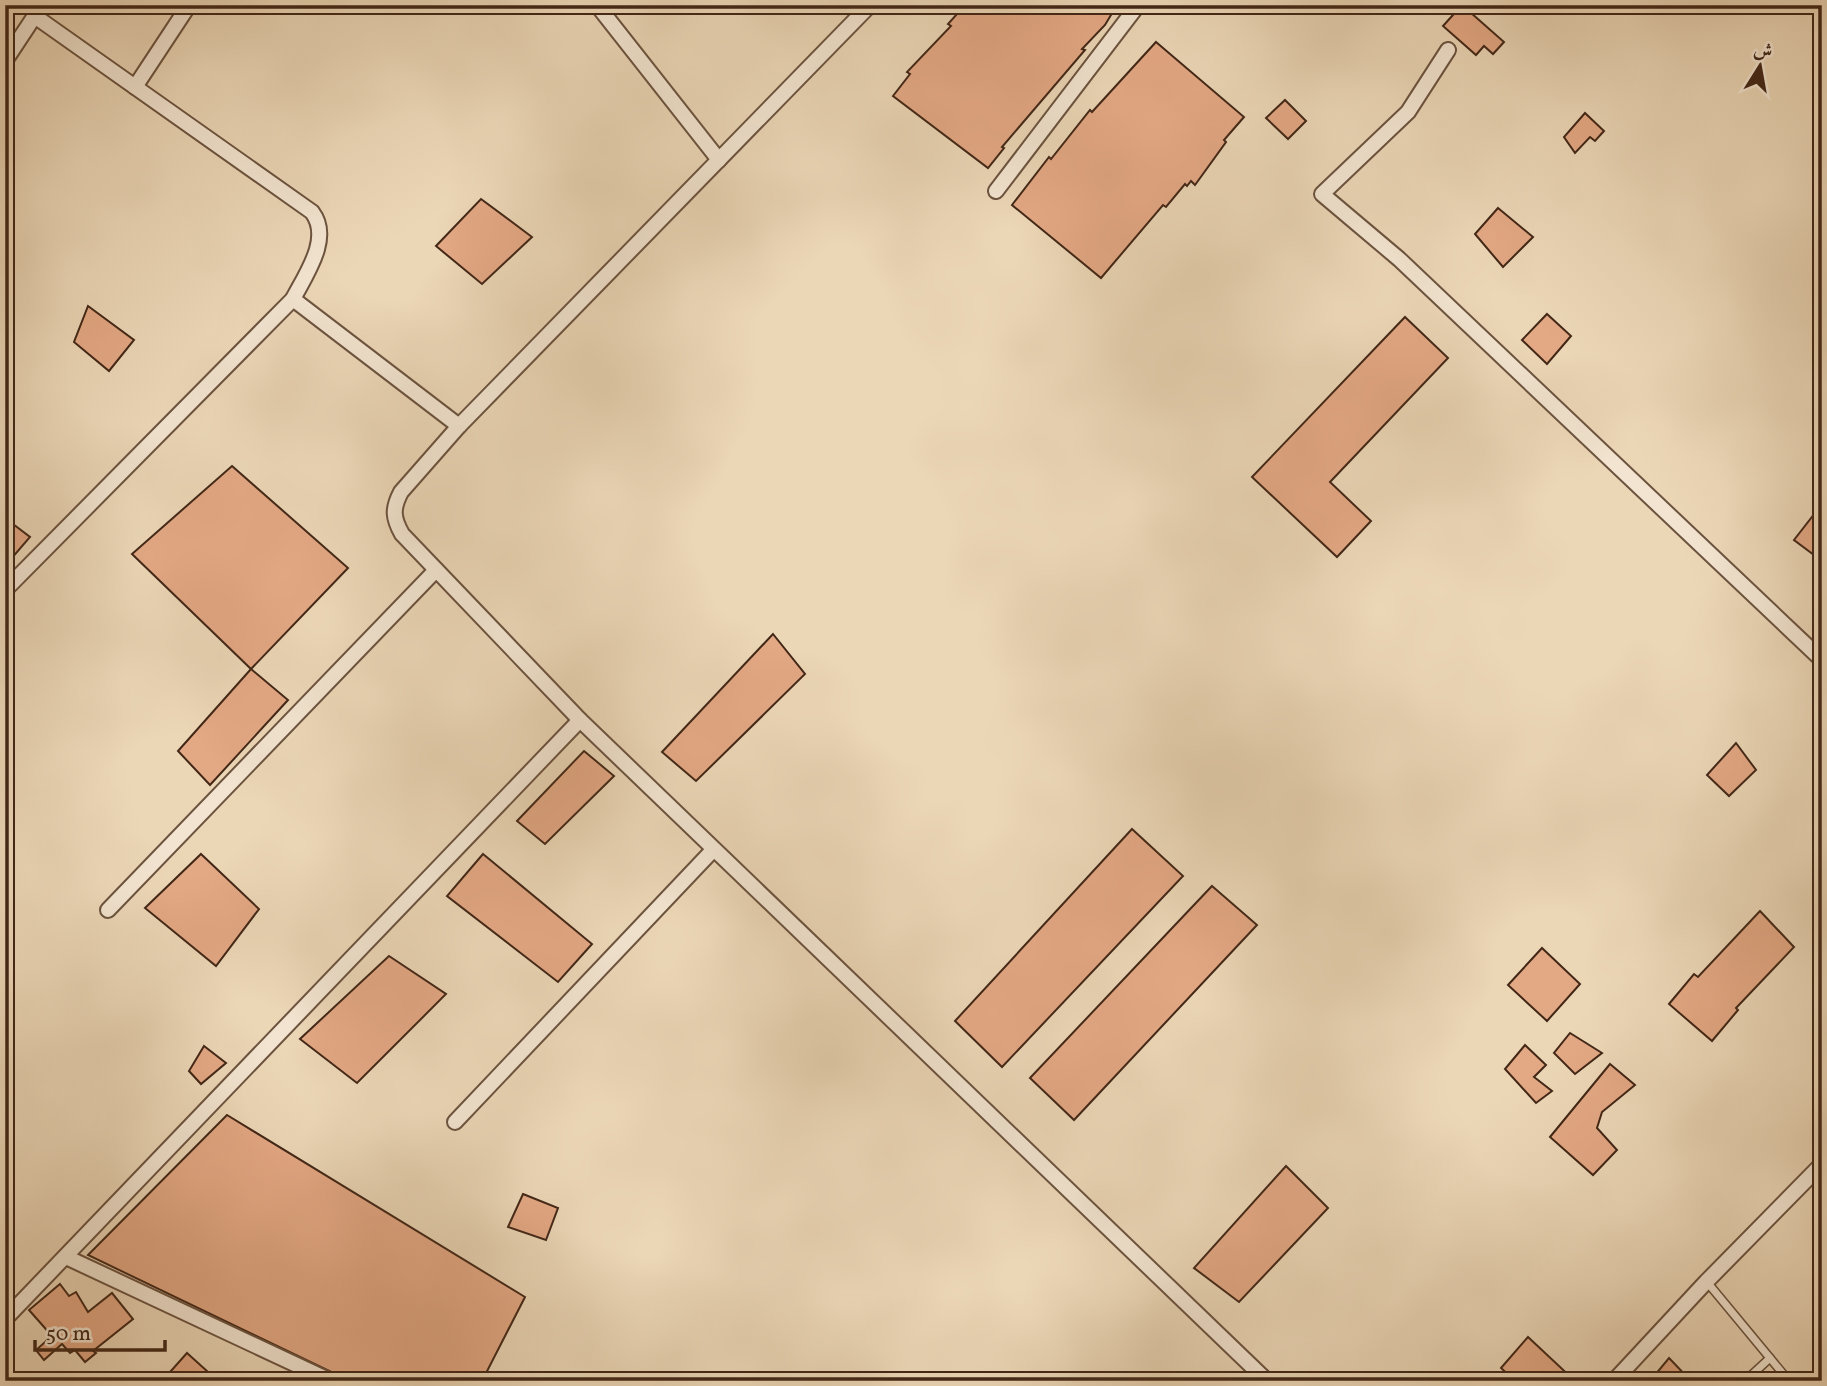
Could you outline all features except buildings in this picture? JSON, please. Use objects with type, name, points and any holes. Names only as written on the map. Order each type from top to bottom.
[{"type":"street","points":[[135,87],[189,5]]},
{"type":"street","points":[[597,5],[719,160]]},
{"type":"street","points":[[870,5],[459,426],[401,492],[394,505],[395,522],[402,534],[580,720],[1267,1381]]},
{"type":"street","points":[[996,191],[1138,5]]},
{"type":"street","points":[[5,61],[39,11],[135,87],[312,212],[320,222],[321,232],[317,249],[293,299],[5,590]]},
{"type":"street","points":[[1448,50],[1408,111],[1322,194],[1399,259],[1822,660]]},
{"type":"street","points":[[293,299],[459,426]]},
{"type":"street","points":[[108,910],[436,570]]},
{"type":"street","points":[[8,1316],[580,720]]},
{"type":"street","points":[[455,1122],[713,850]]},
{"type":"street","points":[[1614,1381],[1822,1164]]},
{"type":"street","points":[[66,1256],[331,1381]]},
{"type":"lane","points":[[1706,1282],[1789,1381]]},
{"type":"lane","points":[[1745,1381],[1770,1358]]}]
